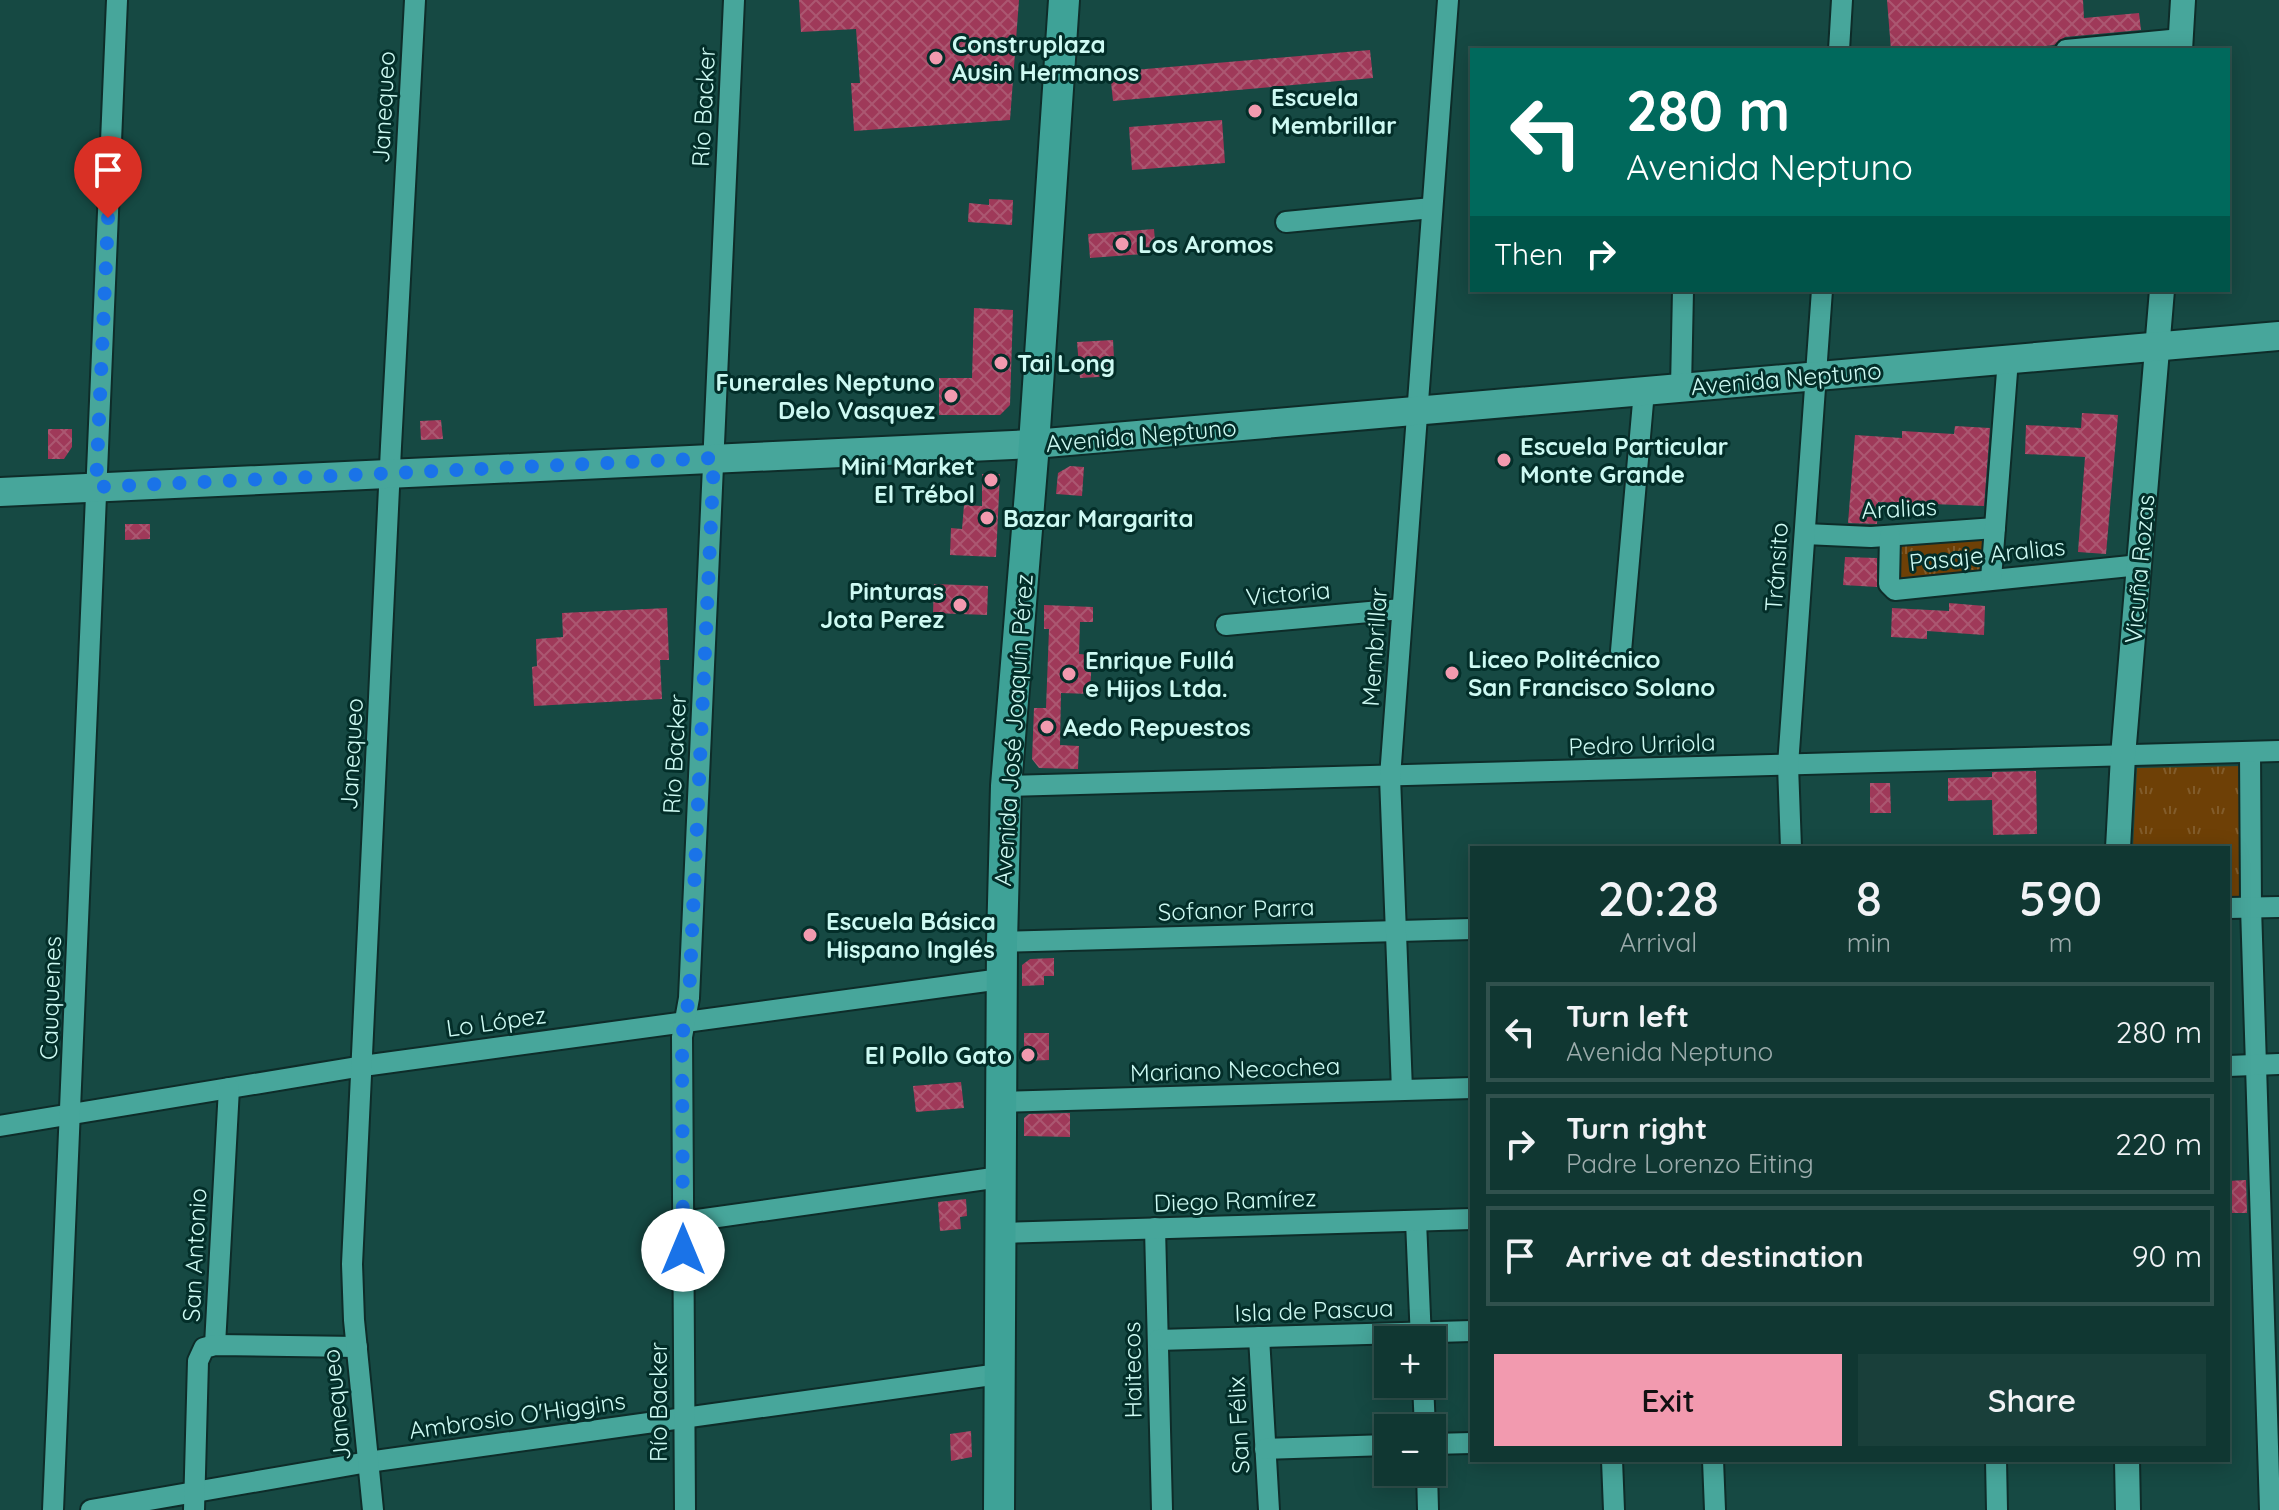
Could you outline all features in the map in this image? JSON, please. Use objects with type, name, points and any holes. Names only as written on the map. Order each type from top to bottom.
[{"type":"main road","name":"Avenida José Joaquín Pérez","points":[[999,1510],[1001,979],[1006,786],[1034,444],[1064,0]]},
{"type":"main road","name":"Avenida Neptuno","points":[[0,492],[1034,444],[2279,336]]},
{"type":"street","name":"Cauquenes","points":[[53,1510],[117,0]]},
{"type":"street","name":"Janequeo","points":[[373,1510],[352,1264],[415,0]]},
{"type":"street","name":"Río Backer","points":[[685,1510],[682,1037],[689,998],[734,0]]},
{"type":"street","name":"Membrillar","points":[[1402,1090],[1390,777],[1448,0]]},
{"type":"street","points":[[1839,48],[1842,0]]},
{"type":"street","points":[[2104,48],[2180,44],[2183,0]]},
{"type":"street","points":[[1286,222],[1432,208]]},
{"type":"street","points":[[1681,388],[1683,292]]},
{"type":"street","name":"Tránsito","points":[[1791,846],[1788,765],[1822,292]]},
{"type":"street","name":"Vicuña Rozas","points":[[2118,846],[2162,292]]},
{"type":"street","points":[[1991,579],[2008,359]]},
{"type":"street","points":[[1621,651],[1644,391]]},
{"type":"street","name":"Aralias","points":[[1805,534],[1890,536],[1995,528]]},
{"type":"street","name":"Pasaje Aralias","points":[[1890,536],[1889,584],[1895,590],[2140,565]]},
{"type":"street","name":"Victoria","points":[[1226,625],[1402,609]]},
{"type":"street","name":"Pedro Urriola","points":[[1006,786],[2279,751]]},
{"type":"street","points":[[2250,752],[2251,907],[2270,1510]]},
{"type":"street","points":[[2230,908],[2279,907]]},
{"type":"street","name":"Sofanor Parra","points":[[1002,942],[1470,929]]},
{"type":"street","name":"Lo López","points":[[0,1126],[363,1066],[1001,979]]},
{"type":"street","points":[[2230,1066],[2279,1064]]},
{"type":"street","name":"San Antonio","points":[[194,1501],[198,1361],[204,1348],[215,1345],[229,1088]]},
{"type":"street","name":"Mariano Necochea","points":[[1000,1102],[1470,1088]]},
{"type":"street","points":[[683,1222],[1000,1177]]},
{"type":"street","name":"Diego Ramírez","points":[[999,1233],[1470,1219]]},
{"type":"street","points":[[1416,1221],[1421,1326]]},
{"type":"street","name":"Haitecos","points":[[1155,1228],[1162,1510]]},
{"type":"street","name":"Isla de Pascua","points":[[1446,1334],[1470,1331]]},
{"type":"street","name":"Isla de Pascua","points":[[1158,1340],[1374,1336]]},
{"type":"street","name":"San Félix","points":[[1259,1337],[1269,1510]]},
{"type":"street","points":[[215,1345],[357,1347]]},
{"type":"street","name":"Ambrosio O'Higgins","points":[[91,1510],[194,1501],[368,1462],[999,1374]]},
{"type":"street","points":[[1446,1444],[1470,1443]]},
{"type":"street","points":[[1265,1449],[1374,1445]]},
{"type":"street","points":[[1612,1462],[1614,1510]]},
{"type":"street","points":[[1713,1462],[1715,1510]]},
{"type":"street","points":[[1996,1462],[1997,1510]]},
{"type":"street","points":[[2127,1462],[2128,1510]]},
{"type":"street","points":[[1427,1486],[1428,1510]]},
{"type":"green space","points":[[1987,539],[1985,576],[1898,584],[1896,545]]},
{"type":"green space","points":[[2243,766],[2245,902],[2230,902],[2230,846],[2133,846],[2137,768]]},
{"type":"building","name":"Construplaza Ausin Hermanos","points":[[799,0],[1019,0],[1010,120],[854,131],[851,83],[860,83],[856,29],[801,32]]},
{"type":"building","points":[[1887,0],[2083,0],[2084,18],[2139,13],[2141,30],[2065,37],[2054,45],[2028,48],[1891,48]]},
{"type":"building","points":[[1370,50],[1373,78],[1113,101],[1110,72]]},
{"type":"building","points":[[1222,120],[1225,163],[1132,170],[1129,127]]},
{"type":"building","points":[[989,199],[1013,200],[1012,225],[968,222],[969,203],[989,205]]},
{"type":"building","name":"Los Aromos","points":[[1154,229],[1156,253],[1090,258],[1088,234]]},
{"type":"building","points":[[974,308],[1013,310],[1010,405],[1000,415],[939,415],[939,378],[972,378]]},
{"type":"building","points":[[1113,340],[1115,376],[1080,378],[1077,342]]},
{"type":"building","points":[[2082,413],[2118,415],[2106,554],[2078,552],[2085,457],[2025,454],[2026,425],[2081,428]]},
{"type":"building","points":[[441,420],[443,439],[421,440],[420,421]]},
{"type":"building","points":[[1955,426],[1990,428],[1984,506],[1878,502],[1877,524],[1848,523],[1855,435],[1902,438],[1902,431],[1954,434]]},
{"type":"building","points":[[48,429],[72,429],[72,447],[64,459],[48,459]]},
{"type":"building","points":[[1070,466],[1084,467],[1082,496],[1056,494],[1058,473]]},
{"type":"building","points":[[982,474],[1000,474],[996,557],[950,555],[951,528],[962,529],[964,505],[982,506]]},
{"type":"building","points":[[125,524],[150,524],[150,539],[125,540]]},
{"type":"building","points":[[1845,557],[1877,558],[1877,587],[1843,585]]},
{"type":"building","name":"Pinturas Jota Perez","points":[[934,584],[988,586],[987,615],[933,613]]},
{"type":"building","points":[[1949,603],[1985,606],[1984,635],[1927,631],[1927,639],[1891,637],[1892,608],[1949,611]]},
{"type":"building","points":[[1044,605],[1093,607],[1093,622],[1080,622],[1079,654],[1092,655],[1090,694],[1061,693],[1060,745],[1079,746],[1078,769],[1039,768],[1032,759],[1034,708],[1046,708],[1049,629],[1044,629]]},
{"type":"building","points":[[667,608],[669,660],[660,660],[662,699],[534,706],[532,667],[537,666],[536,639],[563,637],[562,613]]},
{"type":"building","points":[[2036,771],[2037,834],[1993,835],[1992,800],[1948,801],[1948,778],[1992,777],[1992,772]]},
{"type":"building","points":[[1870,783],[1890,783],[1891,813],[1870,813]]},
{"type":"building","points":[[1054,958],[1054,976],[1044,976],[1044,985],[1022,986],[1022,965],[1030,959]]},
{"type":"building","points":[[1024,1033],[1049,1033],[1049,1060],[1024,1061]]},
{"type":"building","points":[[961,1082],[964,1108],[916,1112],[913,1086]]},
{"type":"building","points":[[1070,1113],[1070,1137],[1024,1136],[1024,1118],[1029,1114]]},
{"type":"building","points":[[2246,1180],[2247,1213],[2230,1213],[2230,1181]]},
{"type":"building","points":[[966,1199],[967,1216],[960,1217],[961,1229],[940,1231],[938,1202]]},
{"type":"building","points":[[971,1431],[972,1457],[951,1461],[950,1434]]},
{"type":"place","name":"Construplaza Ausin Hermanos","points":[[936,58]]},
{"type":"place","name":"Escuela Membrillar","points":[[1255,111]]},
{"type":"place","name":"Los Aromos","points":[[1122,244]]},
{"type":"place","name":"Tai Long","points":[[1001,363]]},
{"type":"place","name":"Funerales Neptuno Delo Vasquez","points":[[951,396]]},
{"type":"place","name":"Escuela Particular Monte Grande","points":[[1504,460]]},
{"type":"place","name":"Mini Market El Trébol","points":[[991,480]]},
{"type":"place","name":"Bazar Margarita","points":[[987,518]]},
{"type":"place","name":"Pinturas Jota Perez","points":[[960,605]]},
{"type":"place","name":"Liceo Politécnico San Francisco Solano","points":[[1452,673]]},
{"type":"place","name":"Enrique Fullá e Hijos Ltda.","points":[[1069,674]]},
{"type":"place","name":"Aedo Repuestos","points":[[1047,727]]},
{"type":"place","name":"Escuela Básica Hispano Inglés","points":[[810,935]]},
{"type":"place","name":"El Pollo Gato","points":[[1028,1055]]},
{"type":"route","points":[[108,218],[96,487],[714,458],[689,998],[682,1037],[683,1250]]}]
